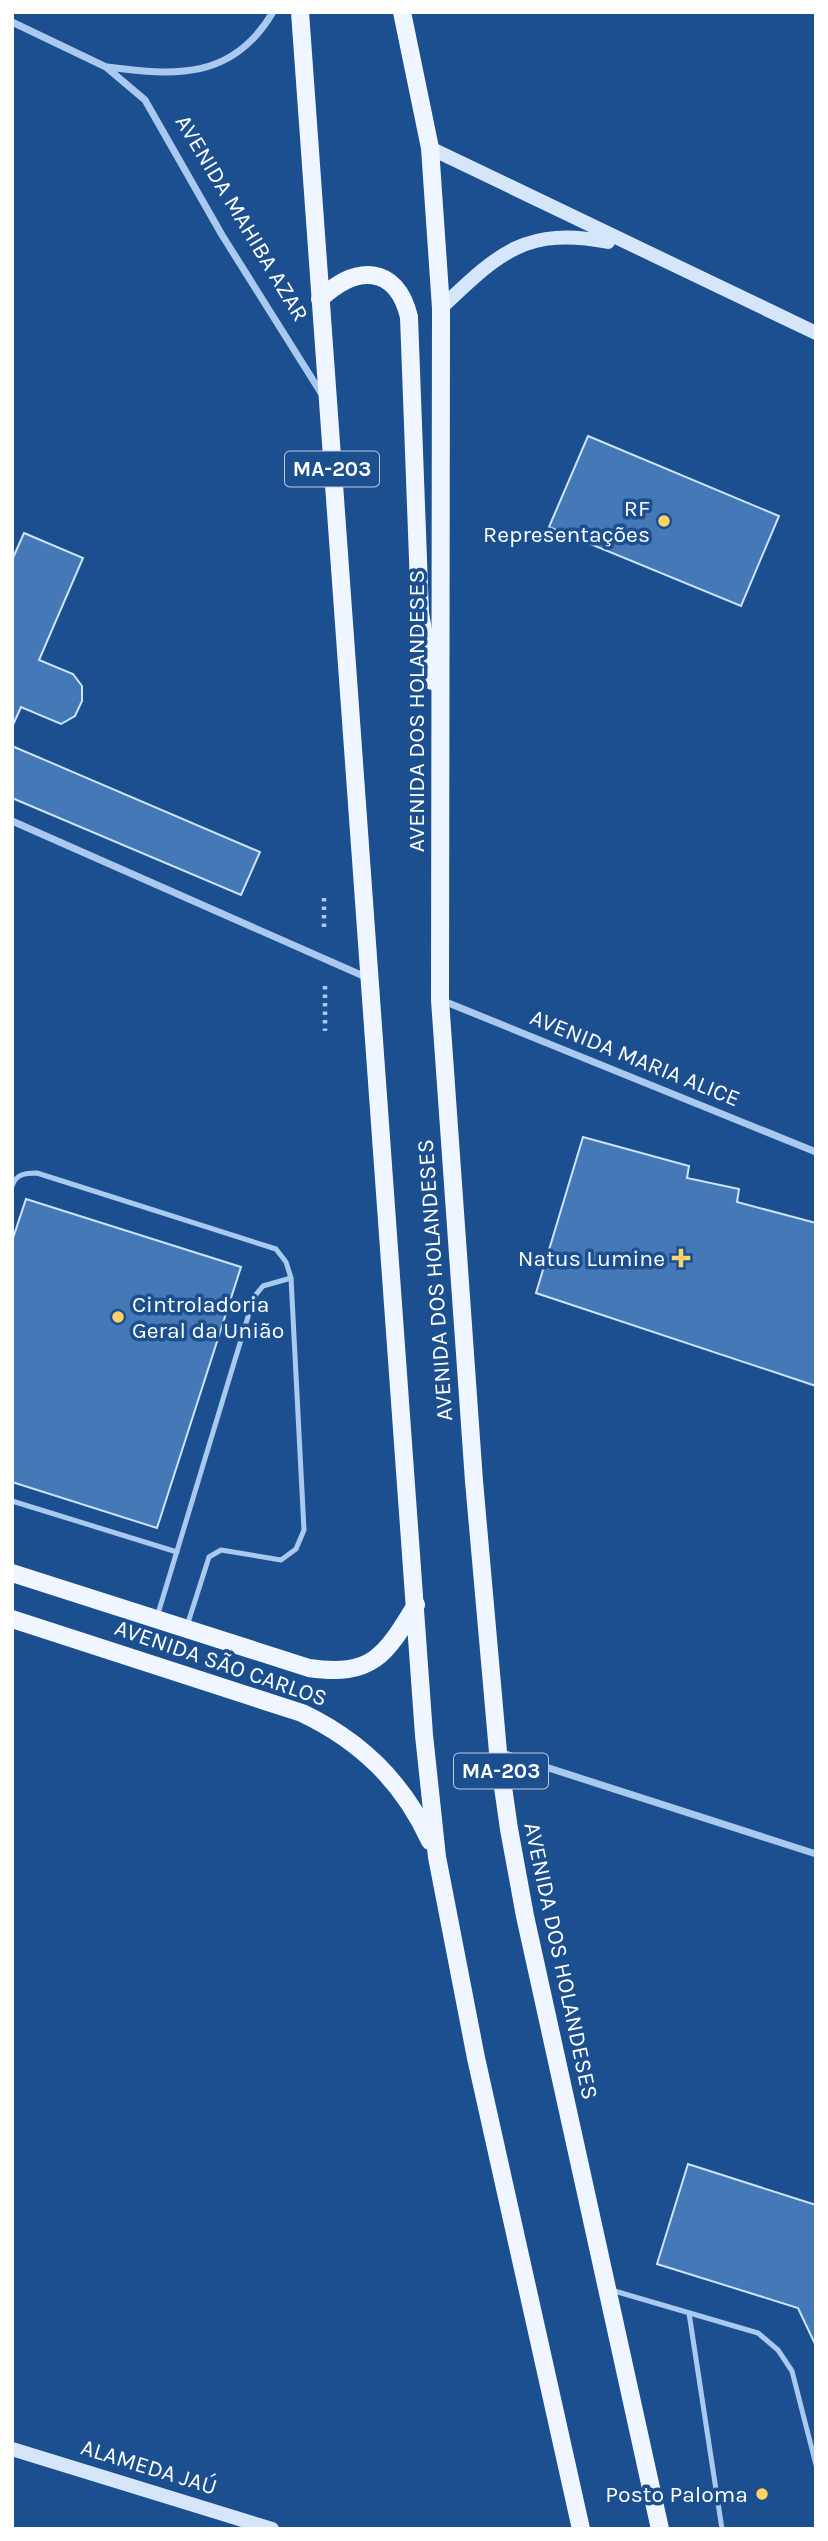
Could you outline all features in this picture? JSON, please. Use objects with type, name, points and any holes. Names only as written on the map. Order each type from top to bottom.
[{"type":"main road","name":"AVENIDA DOS HOLANDESES","points":[[300,12],[424,1735],[437,1857],[476,2059],[581,2529]]},
{"type":"main road","name":"AVENIDA DOS HOLANDESES","points":[[402,12],[430,148],[441,308],[440,1000],[474,1481],[499,1752],[509,1829],[525,1916],[660,2529]]},
{"type":"main road","points":[[320,299],[343,280],[364,275],[387,279],[405,300],[409,317],[420,613],[441,726]]},
{"type":"main road","name":"AVENIDA SÃO CARLOS","points":[[12,1573],[309,1668],[347,1670],[375,1662],[388,1650],[416,1605]]},
{"type":"main road","name":"AVENIDA SÃO CARLOS","points":[[12,1619],[302,1713],[324,1723],[369,1756],[397,1784],[415,1807],[437,1857]]},
{"type":"street","name":"AVENIDA MAHIBA AZAR","points":[[106,66],[161,74],[207,67],[246,48],[273,12]]},
{"type":"street","name":"AVENIDA MAHIBA AZAR","points":[[12,22],[106,66],[130,84],[161,125],[222,235],[328,402]]},
{"type":"street","points":[[430,148],[627,245],[816,333]]},
{"type":"street","points":[[441,308],[488,263],[519,246],[554,237],[573,236],[627,245]]},
{"type":"street","points":[[12,821],[368,978]]},
{"type":"street","name":"AVENIDA MARIA ALICE","points":[[440,1000],[816,1152]]},
{"type":"street","points":[[499,1752],[816,1854]]},
{"type":"street","name":"ALAMEDA JAÚ","points":[[12,2449],[235,2523],[272,2529]]},
{"type":"lane","points":[[12,1186],[15,1179],[23,1173],[37,1173],[276,1249],[286,1262],[291,1278],[304,1530],[296,1549],[281,1560],[221,1550],[209,1557],[186,1629]]},
{"type":"lane","points":[[156,1619],[254,1297],[263,1286],[291,1278]]},
{"type":"lane","points":[[12,1501],[177,1552]]},
{"type":"lane","points":[[605,2288],[758,2333],[778,2350],[792,2371],[816,2465]]},
{"type":"lane","points":[[689,2313],[722,2529]]},
{"type":"building","name":"RF Representações","points":[[588,436],[779,516],[741,606],[549,527]]},
{"type":"building","points":[[24,533],[83,558],[39,660],[73,674],[82,686],[82,701],[75,716],[61,724],[21,707],[12,727],[12,560]]},
{"type":"building","points":[[12,746],[260,852],[241,895],[12,798]]},
{"type":"building","name":"Natus Lumine","points":[[583,1137],[689,1166],[687,1178],[739,1189],[737,1202],[816,1223],[816,1386],[536,1293]]},
{"type":"building","name":"Cintroladoria Geral da União","points":[[26,1199],[241,1267],[157,1528],[12,1482],[12,1241]]},
{"type":"building","points":[[688,2164],[816,2205],[816,2346],[798,2308],[657,2264]]},
{"type":"place","name":"RF Representações","points":[[664,521]]},
{"type":"place","name":"Natus Lumine","points":[[681,1258]]},
{"type":"place","name":"Cintroladoria Geral da União","points":[[118,1317]]},
{"type":"place","name":"Posto Paloma","points":[[762,2494]]}]
